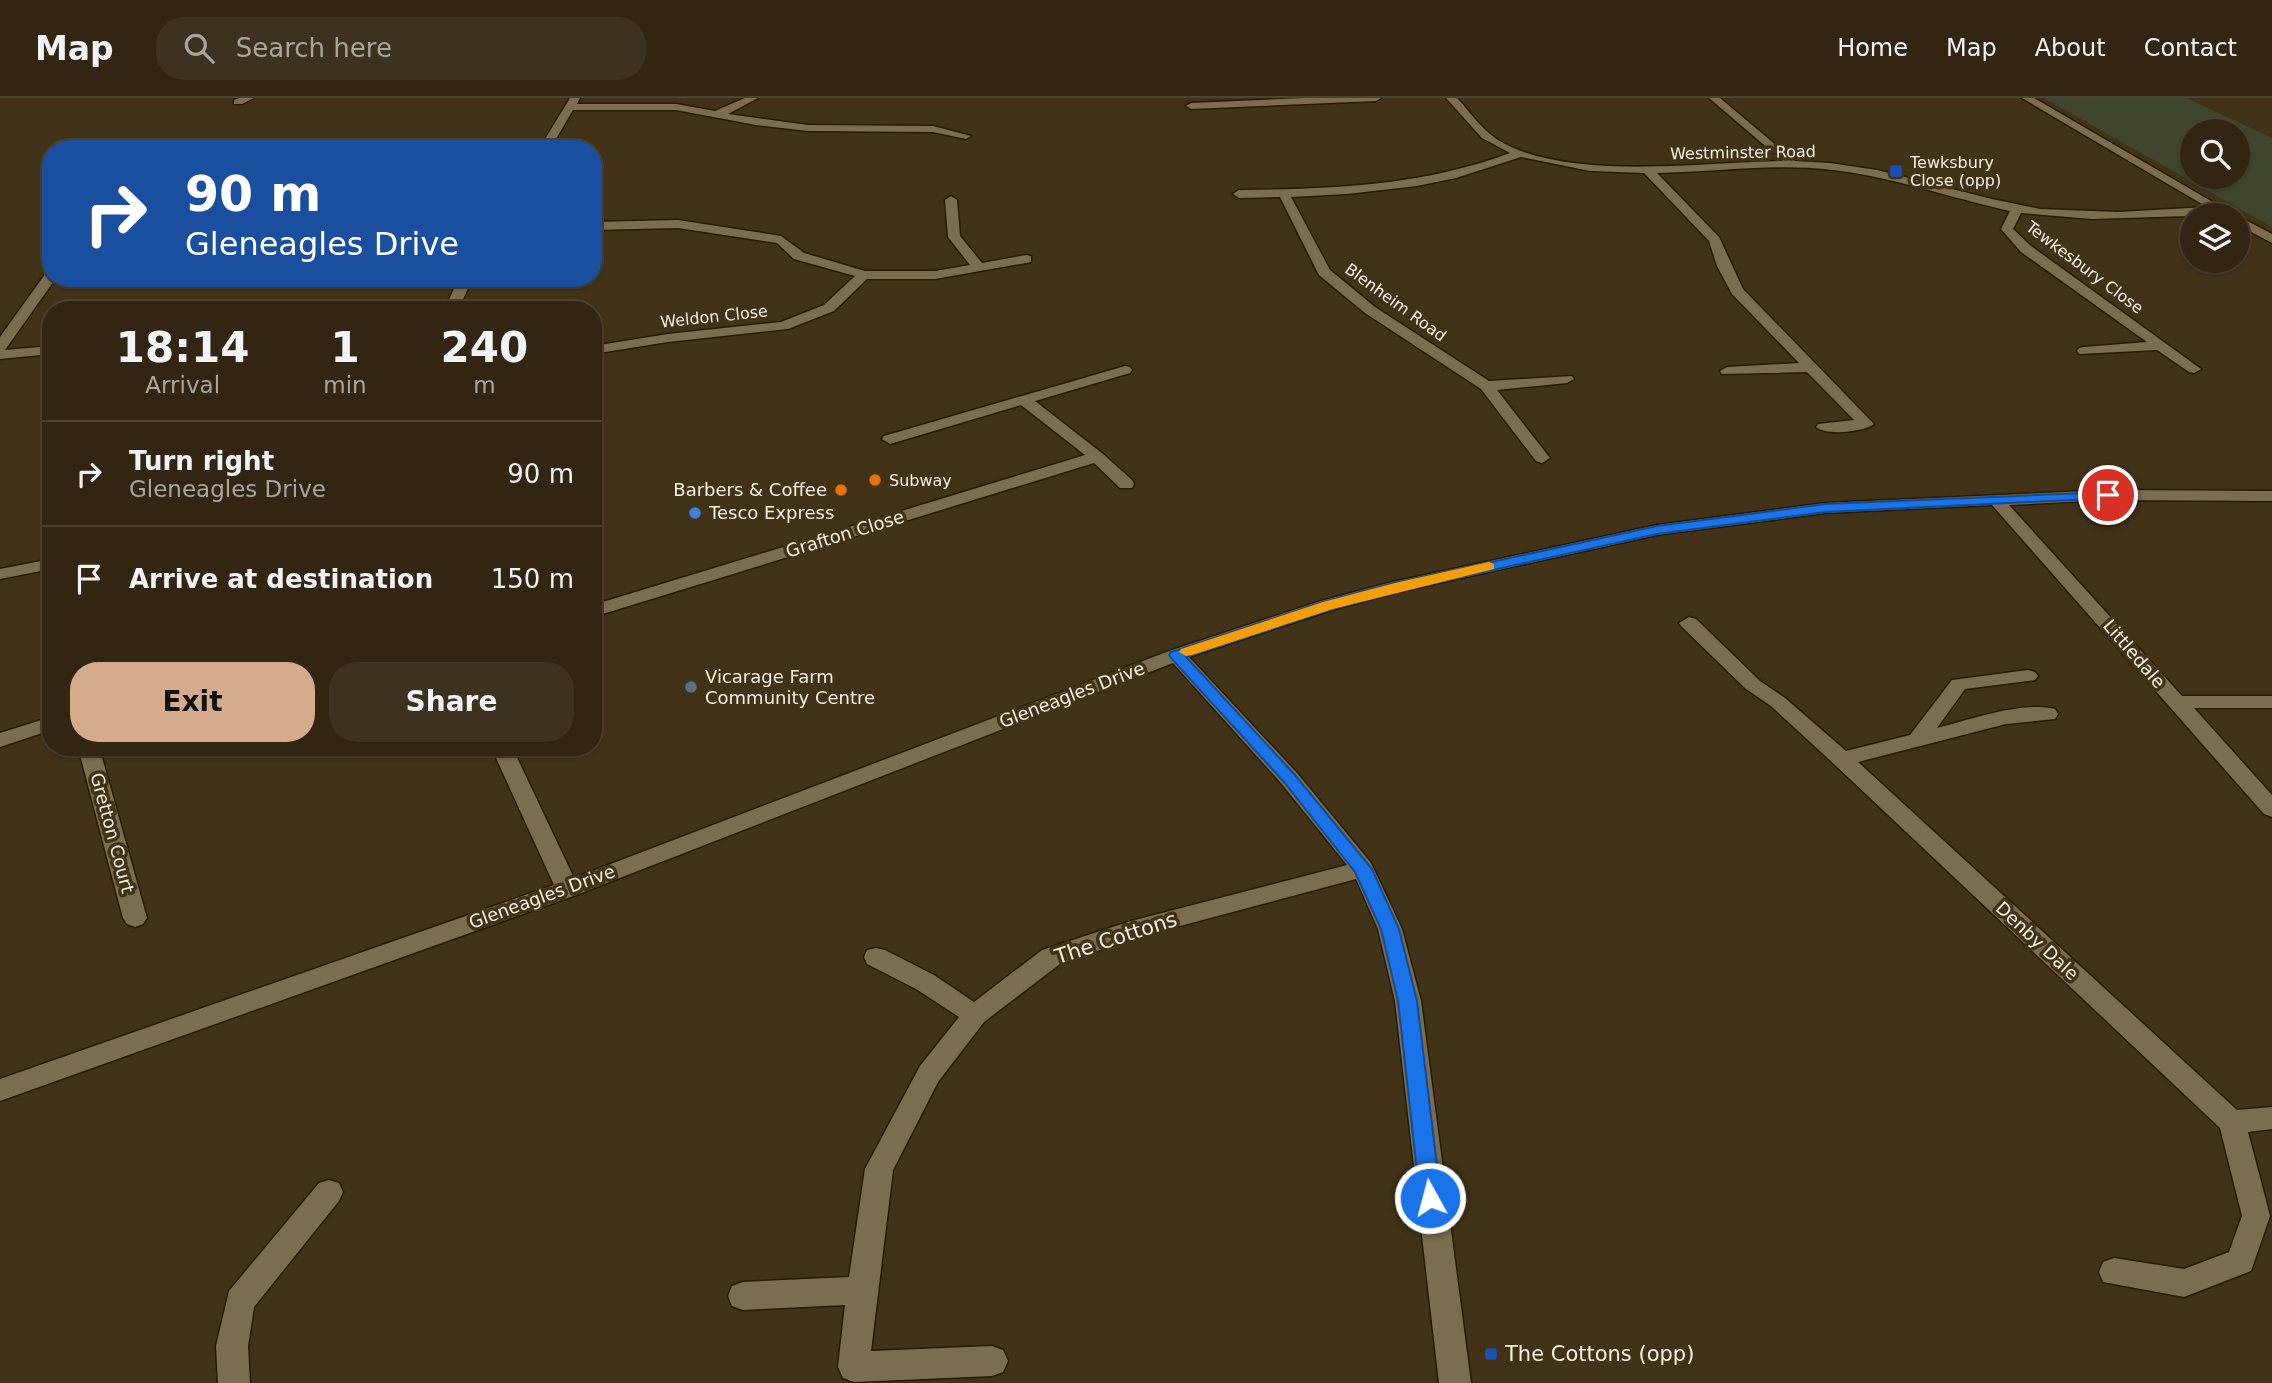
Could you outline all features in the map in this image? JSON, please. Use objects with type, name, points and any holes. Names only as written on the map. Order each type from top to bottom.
[{"type":"street","points":[[718,114],[753,98]]},
{"type":"street","points":[[1191,106],[1229,101],[1376,98]]},
{"type":"street","name":"Westminster Road","points":[[1451,98],[1493,141],[1521,153],[1596,169],[1647,170],[1792,164],[1832,167],[1891,176],[2017,209],[2088,216],[2180,214]]},
{"type":"street","points":[[1714,98],[1780,151],[1792,164]]},
{"type":"street","points":[[2027,98],[2209,203]]},
{"type":"street","points":[[549,140],[572,103],[676,107],[808,128],[933,129],[966,136]]},
{"type":"street","points":[[933,129],[951,116]]},
{"type":"street","points":[[1239,194],[1392,187],[1438,181],[1484,169],[1521,153]]},
{"type":"street","points":[[1647,170],[1715,240],[1737,291],[1866,424],[1824,427]]},
{"type":"street","name":"Blenheim Road","points":[[1284,194],[1324,272],[1370,310],[1486,386],[1542,458]]},
{"type":"street","points":[[951,200],[954,237],[979,267]]},
{"type":"street","name":"Tewkesbury Close","points":[[2017,209],[2007,229],[2026,249],[2194,369]]},
{"type":"street","points":[[602,226],[678,224],[781,240],[799,256],[864,275],[934,275],[1026,259]]},
{"type":"street","points":[[2250,227],[2272,239]]},
{"type":"street","name":"Weldon Close","points":[[602,349],[668,338],[783,327],[830,308],[864,275]]},
{"type":"street","points":[[0,347],[44,287]]},
{"type":"street","points":[[2084,351],[2161,345]]},
{"type":"street","points":[[0,355],[42,351]]},
{"type":"street","points":[[1727,371],[1809,367]]},
{"type":"street","points":[[890,439],[1125,370]]},
{"type":"street","points":[[1486,386],[1567,379]]},
{"type":"street","points":[[1023,399],[1097,457],[1126,484]]},
{"type":"street","name":"Grafton Close","points":[[602,608],[1097,457]]},
{"type":"street","name":"Gleneagles Drive","points":[[0,1090],[568,889],[1176,655],[1384,590],[1657,530],[1825,508],[2108,495],[2272,496]]},
{"type":"street","name":"Littledale","points":[[1996,500],[2272,809]]},
{"type":"street","points":[[0,574],[42,566]]},
{"type":"street","name":"Denby Dale","points":[[1689,623],[1753,685],[1778,702],[1842,760],[2232,1122]]},
{"type":"street","points":[[1176,655],[1289,778],[1363,869],[1390,929],[1408,1001],[1455,1383]]},
{"type":"street","points":[[1916,741],[1959,684],[2028,676]]},
{"type":"street","points":[[2176,702],[2272,702]]},
{"type":"street","points":[[1842,760],[2006,717],[2048,714]]},
{"type":"street","points":[[0,740],[42,726]]},
{"type":"street","name":"Gretton Court","points":[[91,756],[135,918]]},
{"type":"street","points":[[505,756],[568,889]]},
{"type":"street","name":"The Cottons","points":[[992,1361],[855,1367],[862,1290],[879,1169],[929,1074],[975,1015],[1051,957],[1131,930],[1363,869]]},
{"type":"street","points":[[876,957],[925,982],[975,1015]]},
{"type":"street","points":[[2113,1272],[2184,1283],[2241,1261],[2256,1216],[2232,1122],[2272,1118]]},
{"type":"street","points":[[234,1383],[232,1346],[240,1301],[329,1192]]},
{"type":"street","points":[[743,1296],[862,1290]]},
{"type":"green space","points":[[2044,98],[2186,98],[2231,119],[2180,119],[2180,175]]},
{"type":"green space","points":[[2250,128],[2272,138],[2272,227],[2250,215],[2250,203],[2230,203],[2205,189],[2250,189]]},
{"type":"slow traffic","points":[[1186,652],[1328,606],[1395,587],[1489,566]]},
{"type":"place","name":"Tewksbury Close (opp)","points":[[1896,171]]},
{"type":"place","name":"Subway","points":[[875,480]]},
{"type":"place","name":"Barbers & Coffee","points":[[841,490]]},
{"type":"place","name":"Tesco Express","points":[[695,513]]},
{"type":"place","name":"Vicarage Farm Community Centre","points":[[691,687]]},
{"type":"place","name":"The Cottons (opp)","points":[[1491,1354]]},
{"type":"route","points":[[1430,1198],[1408,1001],[1390,929],[1363,869],[1289,778],[1176,655],[1395,587],[1657,530],[1825,508],[2108,495]]}]
